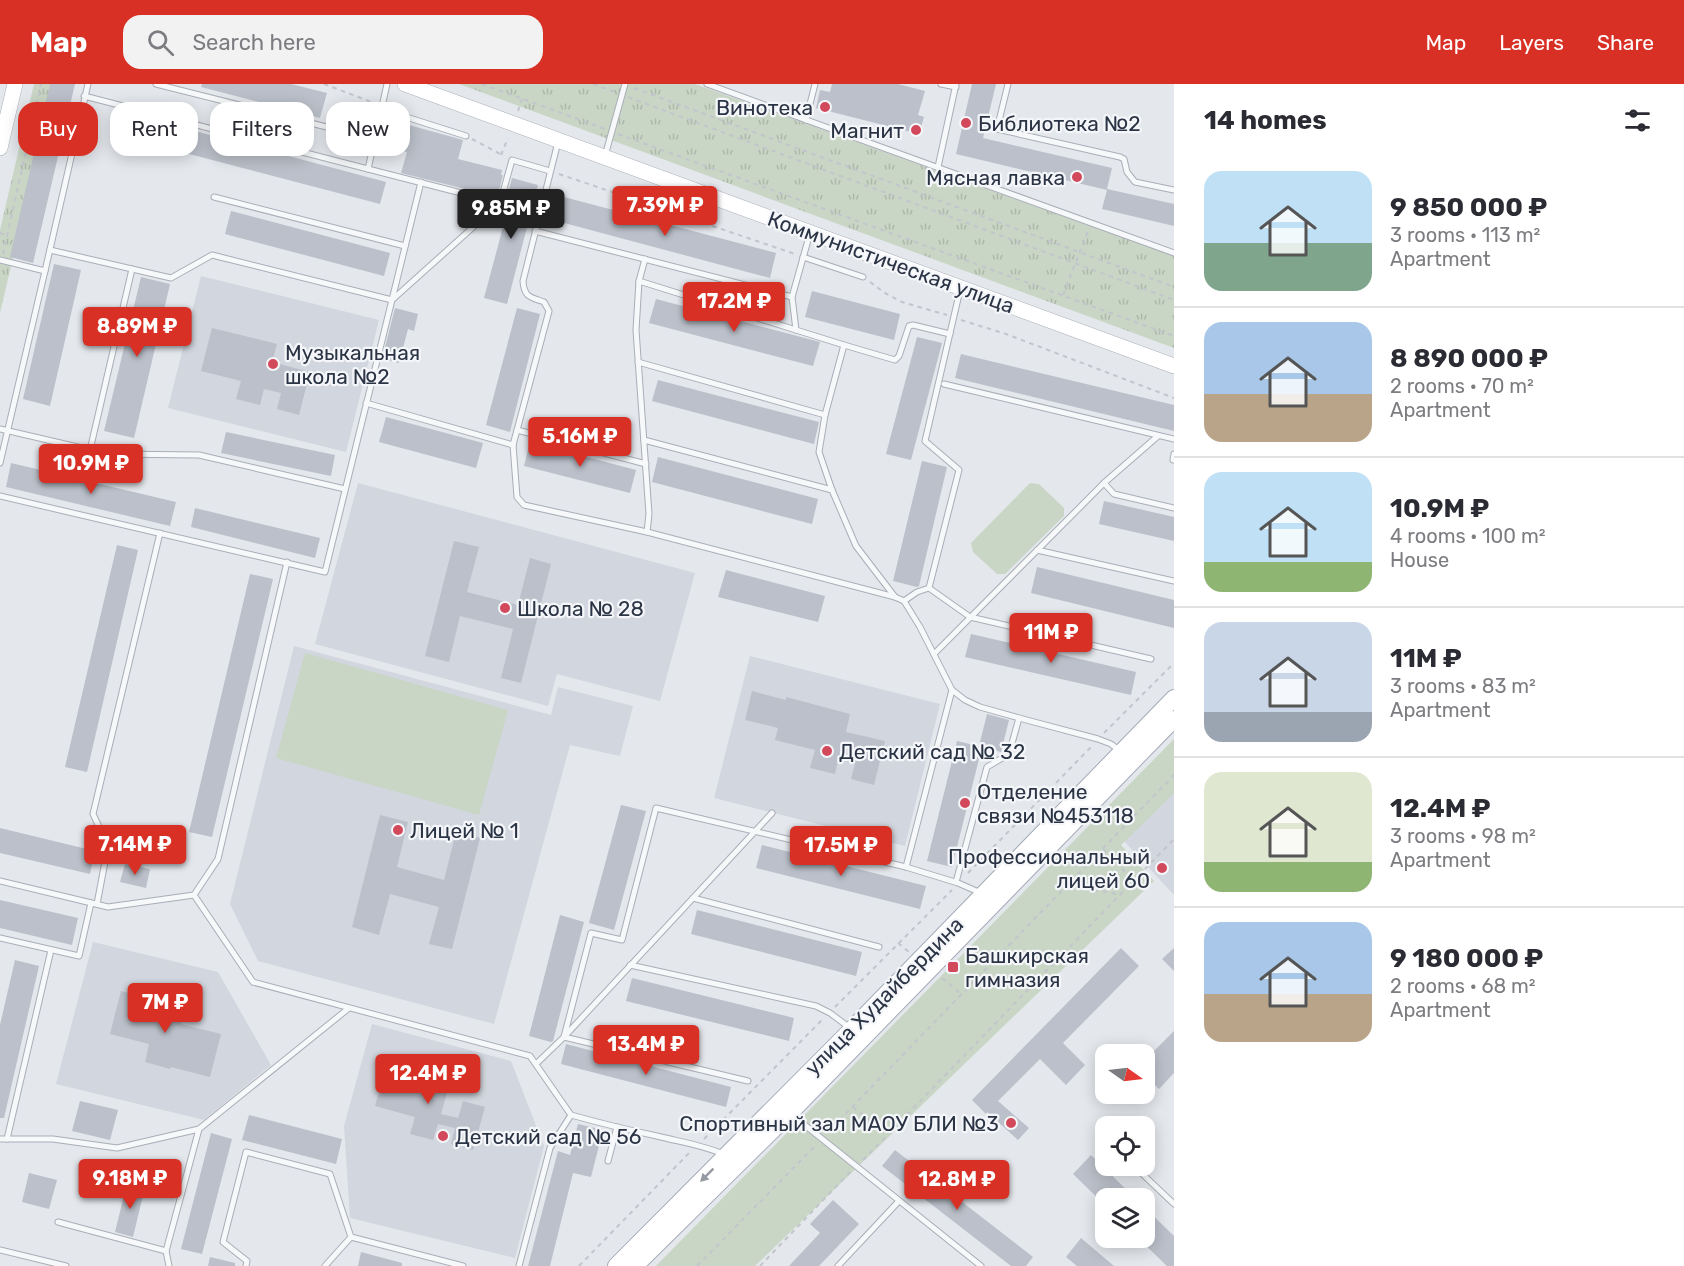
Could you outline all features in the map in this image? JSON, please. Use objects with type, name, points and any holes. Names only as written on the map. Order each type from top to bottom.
[{"type":"main road","points":[[0,148],[15,84]]},
{"type":"main road","name":"Коммунистическая улица","points":[[405,84],[1174,366]]},
{"type":"main road","name":"улица Худайбердина","points":[[635,1266],[732,1160],[1127,757],[1174,698]]},
{"type":"main road","name":"улица Худайбердина","points":[[1127,757],[1174,719]]},
{"type":"main road","name":"улица Худайбердина","points":[[616,1266],[732,1160]]},
{"type":"lane","points":[[0,463],[88,84]]},
{"type":"lane","points":[[156,84],[326,127]]},
{"type":"lane","points":[[383,102],[387,84]]},
{"type":"lane","points":[[604,158],[625,84]]},
{"type":"lane","points":[[707,84],[1174,253]]},
{"type":"lane","points":[[806,120],[814,84]]},
{"type":"lane","points":[[938,167],[956,86],[941,84]]},
{"type":"lane","points":[[1008,84],[997,129],[1120,157],[1124,159],[1127,172],[1135,182],[1174,190]]},
{"type":"lane","points":[[84,96],[500,203]]},
{"type":"lane","points":[[410,117],[466,136]]},
{"type":"lane","points":[[558,141],[523,281],[524,290],[529,297],[544,302],[549,311],[513,445],[516,497],[524,505],[647,532],[904,600],[952,690],[964,700],[980,707],[1098,739],[1111,744],[1127,757]]},
{"type":"lane","points":[[368,169],[371,156]]},
{"type":"lane","points":[[392,300],[500,203],[512,160],[550,171]]},
{"type":"lane","points":[[0,496],[325,572],[420,182]]},
{"type":"lane","points":[[214,197],[405,246]]},
{"type":"lane","points":[[535,231],[792,297]]},
{"type":"lane","points":[[796,330],[792,297],[811,232]]},
{"type":"lane","points":[[50,250],[171,278],[212,255],[392,300]]},
{"type":"lane","points":[[803,257],[863,276]]},
{"type":"lane","points":[[645,259],[639,281],[636,330],[650,514],[647,532]]},
{"type":"lane","points":[[1,261],[45,271]]},
{"type":"lane","points":[[90,450],[132,269]]},
{"type":"lane","points":[[639,281],[895,360],[899,356],[909,326],[914,325],[950,334]]},
{"type":"lane","points":[[929,588],[959,470],[925,441],[960,288]]},
{"type":"lane","points":[[844,345],[825,415],[819,452],[832,490],[856,546],[895,597]]},
{"type":"lane","points":[[638,362],[825,415]]},
{"type":"lane","points":[[944,384],[1174,439]]},
{"type":"lane","points":[[366,403],[513,445]]},
{"type":"lane","points":[[0,429],[108,454],[199,455],[345,489]]},
{"type":"lane","points":[[517,430],[646,464]]},
{"type":"lane","points":[[934,654],[1104,483],[1158,436]]},
{"type":"lane","points":[[644,440],[832,490]]},
{"type":"lane","points":[[1174,454],[1174,460]]},
{"type":"lane","points":[[1104,483],[1114,494],[1174,508]]},
{"type":"lane","points":[[0,938],[79,956],[108,846],[93,814],[160,533]]},
{"type":"lane","points":[[1037,550],[1174,581]]},
{"type":"lane","points":[[0,881],[108,907],[194,895],[218,859],[287,562]]},
{"type":"lane","points":[[904,600],[916,592],[929,588]]},
{"type":"lane","points":[[929,588],[970,617],[1151,659]]},
{"type":"lane","points":[[906,867],[952,690]]},
{"type":"lane","points":[[957,883],[987,768],[1009,754],[1019,718]]},
{"type":"lane","points":[[564,1038],[591,933],[622,940],[656,808],[906,867],[971,888],[988,899]]},
{"type":"lane","points":[[536,1064],[564,1038],[772,813]]},
{"type":"lane","points":[[194,895],[253,982],[530,1056],[571,1115],[715,1150],[732,1160]]},
{"type":"lane","points":[[693,898],[879,947]]},
{"type":"lane","points":[[7,1139],[51,950]]},
{"type":"lane","points":[[630,965],[816,1006],[830,1012],[857,1034]]},
{"type":"lane","points":[[0,1139],[53,1139],[117,1148],[199,1129],[349,1008]]},
{"type":"lane","points":[[564,1038],[748,1081]]},
{"type":"lane","points":[[784,1108],[981,1266]]},
{"type":"lane","points":[[519,1266],[550,1148],[571,1115]]},
{"type":"lane","points":[[608,1161],[617,1127]]},
{"type":"lane","points":[[169,1266],[166,1251],[199,1129]]},
{"type":"lane","points":[[246,1266],[247,1261],[223,1242],[246,1152],[330,1174],[351,1237]]},
{"type":"lane","points":[[1145,1176],[1174,1204]]},
{"type":"lane","points":[[838,1266],[899,1201]]},
{"type":"lane","points":[[58,1222],[166,1251]]},
{"type":"lane","points":[[326,1266],[351,1237]]},
{"type":"lane","points":[[351,1237],[463,1266]]},
{"type":"lane","points":[[0,1250],[66,1266]]},
{"type":"path","points":[[1,261],[41,84]]},
{"type":"path","points":[[324,84],[369,102]]},
{"type":"path","points":[[482,84],[1174,336]]},
{"type":"path","points":[[593,84],[1174,300]]},
{"type":"path","points":[[625,84],[1174,287]]},
{"type":"path","points":[[518,114],[522,99]]},
{"type":"path","points":[[466,136],[512,160]]},
{"type":"path","points":[[501,154],[508,138]]},
{"type":"path","points":[[550,171],[803,257]]},
{"type":"path","points":[[1063,295],[1091,223]]},
{"type":"path","points":[[0,233],[7,235]]},
{"type":"path","points":[[863,276],[885,293],[902,302],[1006,334],[1174,398]]},
{"type":"path","points":[[579,1266],[1174,663]]},
{"type":"path","points":[[697,1266],[1174,775]]},
{"type":"path","points":[[760,1266],[1174,839]]},
{"type":"path","points":[[1103,849],[1133,880]]},
{"type":"path","points":[[1068,885],[1119,894]]},
{"type":"path","points":[[898,944],[911,954]]},
{"type":"path","points":[[937,975],[962,995]]},
{"type":"path","points":[[853,1107],[887,1134]]},
{"type":"shaded area","name":"Музыкальная школа №2","points":[[201,276],[379,320],[346,452],[168,408]]},
{"type":"shaded area","name":"Школа № 28","points":[[358,483],[695,573],[660,701],[557,674],[548,706],[315,644]]},
{"type":"shaded area","name":"Лицей № 1","points":[[294,646],[551,715],[558,687],[633,706],[620,756],[570,745],[494,1024],[258,961],[230,904]]},
{"type":"shaded area","name":"Детский сад № 32","points":[[750,656],[940,704],[905,846],[714,798]]},
{"type":"shaded area","name":"Профессиональный лицей 60","points":[[1174,792],[1174,895],[1124,841]]},
{"type":"shaded area","points":[[93,942],[218,972],[271,1065],[204,1120],[56,1084]]},
{"type":"shaded area","name":"Детский сад № 56","points":[[372,1024],[511,1061],[544,1146],[515,1258],[350,1218],[344,1126]]},
{"type":"green space","points":[[34,84],[54,84],[50,102],[30,102]]},
{"type":"green space","points":[[459,84],[695,84],[1174,256],[1174,348]]},
{"type":"green space","points":[[18,153],[18,156],[37,156],[0,313],[0,230]]},
{"type":"green space","points":[[1030,483],[1039,484],[1064,508],[1064,516],[1005,574],[997,574],[973,552],[971,543]]},
{"type":"green space","points":[[305,653],[508,710],[479,815],[276,758]]},
{"type":"green space","points":[[1174,739],[1174,793],[1121,845],[1154,881],[755,1266],[656,1266]]},
{"type":"building","points":[[50,84],[75,84],[71,102],[46,102]]},
{"type":"building","points":[[202,84],[291,84],[327,93],[320,118],[314,116],[314,102],[259,102],[201,87]]},
{"type":"building","points":[[832,84],[898,84],[925,91],[918,115],[924,117],[919,134],[816,108],[820,90],[830,92]]},
{"type":"building","points":[[972,84],[996,84],[983,138],[1112,168],[1107,189],[1174,204],[1174,226],[1102,209],[1107,190],[956,154]]},
{"type":"building","points":[[410,125],[463,140],[458,159],[502,170],[501,175],[503,175],[497,197],[401,173],[406,156],[410,156]]},
{"type":"building","points":[[198,132],[210,135],[210,156],[288,156],[386,182],[380,204],[197,156]]},
{"type":"building","points":[[33,156],[58,156],[33,263],[10,257]]},
{"type":"building","points":[[512,178],[538,185],[507,304],[484,298],[510,201],[506,200]]},
{"type":"building","points":[[560,196],[776,253],[770,278],[553,220]]},
{"type":"building","points":[[231,211],[390,253],[384,276],[225,234]]},
{"type":"building","points":[[54,264],[81,270],[50,406],[23,399]]},
{"type":"building","points":[[141,277],[170,284],[134,438],[104,431]]},
{"type":"building","points":[[812,291],[900,314],[894,340],[805,317]]},
{"type":"building","points":[[656,299],[820,342],[813,366],[649,323]]},
{"type":"building","points":[[395,308],[418,314],[414,331],[408,329],[399,363],[382,359]]},
{"type":"building","points":[[517,308],[540,314],[510,432],[486,425]]},
{"type":"building","points":[[212,328],[277,344],[272,362],[310,372],[299,415],[277,409],[281,393],[264,389],[260,405],[236,399],[241,381],[201,371]]},
{"type":"building","points":[[917,337],[942,343],[911,460],[886,454]]},
{"type":"building","points":[[961,354],[1174,405],[1174,431],[955,378]]},
{"type":"building","points":[[658,380],[819,422],[814,444],[652,401]]},
{"type":"building","points":[[386,417],[483,443],[476,468],[379,442]]},
{"type":"building","points":[[226,432],[335,455],[331,476],[221,453]]},
{"type":"building","points":[[530,442],[636,470],[630,493],[524,466]]},
{"type":"building","points":[[658,457],[818,499],[812,524],[652,482]]},
{"type":"building","points":[[922,461],[947,467],[917,587],[893,581]]},
{"type":"building","points":[[11,463],[176,502],[170,526],[6,487]]},
{"type":"building","points":[[1104,501],[1174,517],[1174,541],[1099,524]]},
{"type":"building","points":[[195,508],[320,538],[315,558],[191,527]]},
{"type":"building","points":[[454,541],[479,547],[467,592],[518,605],[530,558],[551,564],[521,683],[501,678],[513,629],[460,616],[449,662],[425,656]]},
{"type":"building","points":[[117,545],[138,550],[87,772],[65,767]]},
{"type":"building","points":[[1037,567],[1174,600],[1174,628],[1031,593]]},
{"type":"building","points":[[726,570],[825,596],[818,622],[718,597]]},
{"type":"building","points":[[250,574],[273,579],[212,837],[189,832]]},
{"type":"building","points":[[971,634],[1136,672],[1131,695],[965,657]]},
{"type":"building","points":[[752,691],[786,700],[786,697],[850,714],[846,732],[885,741],[874,785],[851,779],[855,764],[838,760],[835,774],[810,768],[815,750],[775,740],[778,728],[745,720]]},
{"type":"building","points":[[987,714],[1009,720],[1001,752],[979,746]]},
{"type":"building","points":[[957,741],[982,747],[952,867],[927,861]]},
{"type":"building","points":[[621,805],[646,811],[614,930],[589,923]]},
{"type":"building","points":[[380,815],[408,822],[397,867],[444,880],[456,832],[480,838],[452,949],[429,944],[439,907],[390,894],[379,935],[352,927]]},
{"type":"building","points":[[0,828],[95,851],[90,874],[0,853]]},
{"type":"building","points":[[762,845],[926,886],[920,909],[756,868]]},
{"type":"building","points":[[125,864],[150,869],[146,888],[120,882]]},
{"type":"building","points":[[0,900],[78,918],[72,945],[0,928]]},
{"type":"building","points":[[697,910],[862,952],[856,976],[691,934]]},
{"type":"building","points":[[560,915],[584,922],[551,1042],[529,1036]]},
{"type":"building","points":[[1121,948],[1139,966],[1063,1043],[1085,1065],[1066,1085],[1040,1059],[998,1101],[1029,1128],[1018,1140],[972,1100]]},
{"type":"building","points":[[1174,948],[1174,971],[1162,959]]},
{"type":"building","points":[[15,960],[39,966],[4,1118],[0,1118],[0,1025]]},
{"type":"building","points":[[632,978],[794,1018],[789,1041],[626,1001]]},
{"type":"building","points":[[121,991],[186,1008],[181,1024],[221,1034],[210,1077],[145,1062],[149,1044],[110,1034]]},
{"type":"building","points":[[1174,1031],[1174,1073],[1159,1089],[1155,1085],[1155,1050]]},
{"type":"building","points":[[566,1044],[731,1087],[726,1107],[561,1064]]},
{"type":"building","points":[[387,1064],[450,1082],[441,1114],[458,1118],[463,1101],[485,1107],[473,1150],[451,1144],[455,1128],[438,1124],[433,1140],[410,1134],[415,1117],[375,1106]]},
{"type":"building","points":[[80,1101],[118,1110],[110,1140],[72,1131]]},
{"type":"building","points":[[249,1115],[342,1139],[336,1164],[242,1140]]},
{"type":"building","points":[[578,1124],[603,1130],[591,1177],[573,1173],[550,1266],[528,1266],[558,1151],[570,1155]]},
{"type":"building","points":[[211,1133],[232,1139],[202,1254],[181,1249]]},
{"type":"building","points":[[895,1150],[1033,1257],[1026,1266],[1011,1266],[882,1166]]},
{"type":"building","points":[[1091,1155],[1095,1159],[1095,1176],[1112,1176],[1125,1188],[1095,1188],[1095,1195],[1073,1174]]},
{"type":"building","points":[[29,1173],[57,1180],[49,1209],[22,1202]]},
{"type":"building","points":[[127,1183],[145,1187],[133,1237],[115,1232]]},
{"type":"building","points":[[833,1200],[859,1224],[819,1266],[789,1266],[820,1233],[810,1224]]},
{"type":"building","points":[[1155,1218],[1174,1236],[1174,1266],[1167,1266],[1148,1248],[1155,1248]]},
{"type":"building","points":[[1081,1238],[1114,1266],[1077,1266],[1066,1257]]},
{"type":"building","points":[[361,1252],[402,1263],[402,1266],[358,1266]]},
{"type":"building","points":[[210,1257],[235,1263],[235,1266],[208,1266]]},
{"type":"place","name":"Винотека","points":[[825,107]]},
{"type":"place","name":"Библиотека №2","points":[[966,123]]},
{"type":"place","name":"Магнит","points":[[916,130]]},
{"type":"place","name":"Мясная лавка","points":[[1077,177]]},
{"type":"place","name":"Музыкальная школа №2","points":[[273,364]]},
{"type":"place","name":"Школа № 28","points":[[505,608]]},
{"type":"place","name":"Детский сад № 32","points":[[827,751]]},
{"type":"place","name":"Отделение связи №453118","points":[[965,803]]},
{"type":"place","name":"Лицей № 1","points":[[398,830]]},
{"type":"place","name":"Профессиональный лицей 60","points":[[1162,868]]},
{"type":"place","name":"Башкирская гимназия","points":[[953,967]]},
{"type":"place","name":"Спортивный зал МАОУ БЛИ №3","points":[[1011,1123]]},
{"type":"place","name":"Детский сад № 56","points":[[443,1136]]}]
